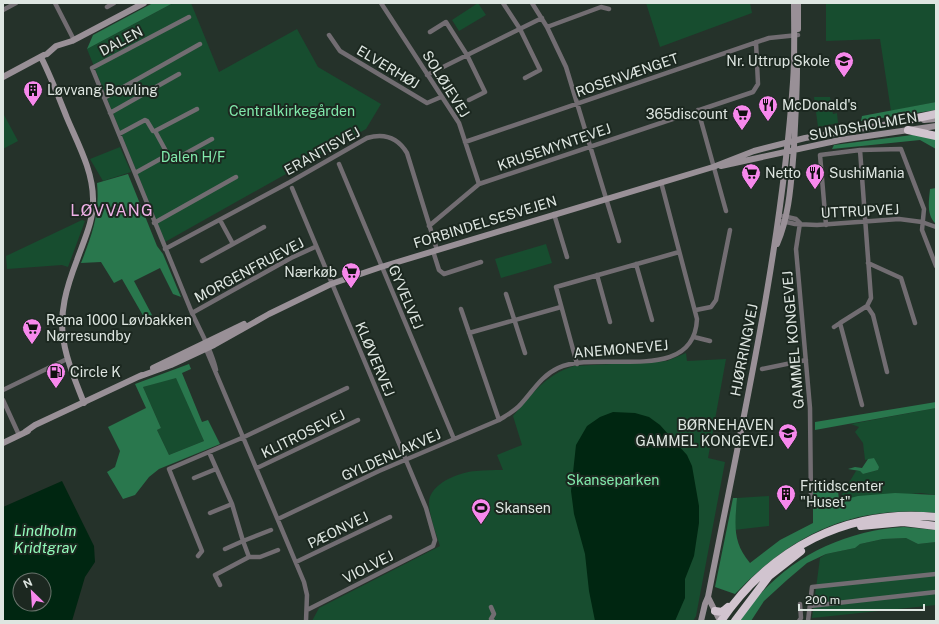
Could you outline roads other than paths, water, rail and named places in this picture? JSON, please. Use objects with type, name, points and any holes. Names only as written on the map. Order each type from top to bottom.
[{"type":"highway","points":[[903,121],[936,114]]},
{"type":"highway","points":[[908,130],[936,136]]},
{"type":"highway","points":[[720,621],[757,579],[776,562],[802,544],[845,525],[891,516],[936,517]]},
{"type":"highway","points":[[735,621],[747,603],[774,573],[795,555],[823,538],[854,528],[887,522],[903,522],[936,526]]},
{"type":"highway","points":[[715,610],[724,612],[748,585],[757,579]]},
{"type":"street","points":[[3,10],[16,3]]},
{"type":"street","points":[[55,3],[73,40]]},
{"type":"street","points":[[107,6],[114,3]]},
{"type":"street","points":[[3,76],[44,55],[62,48],[73,40],[143,3]]},
{"type":"street","name":"SOLØJEVEJ","points":[[381,3],[459,123],[479,184]]},
{"type":"street","points":[[503,3],[520,29],[540,70],[525,78]]},
{"type":"street","points":[[532,3],[547,27],[566,67],[619,241]]},
{"type":"street","name":"HJØRRINGVEJ","points":[[794,3],[796,35]]},
{"type":"street","name":"HJØRRINGVEJ","points":[[774,249],[786,220],[798,3]]},
{"type":"street","points":[[547,27],[601,8],[609,9]]},
{"type":"street","name":"DALEN","points":[[189,18],[92,68],[154,223],[304,582],[307,610],[306,621]]},
{"type":"street","points":[[427,75],[542,18]]},
{"type":"street","points":[[430,32],[446,22],[467,55],[485,92],[469,100]]},
{"type":"street","name":"ELVERHØJ","points":[[329,35],[340,51],[427,103],[442,97]]},
{"type":"street","name":"ROSENVÆNGET","points":[[465,142],[756,42],[777,36],[796,35]]},
{"type":"street","name":"KRUSEMYNTEVEJ","points":[[429,226],[479,184],[753,92],[757,88],[758,84],[756,42]]},
{"type":"street","points":[[104,98],[200,44]]},
{"type":"street","points":[[44,55],[84,158],[93,188],[94,200],[89,227],[64,298],[62,326],[67,359],[84,403]]},
{"type":"street","points":[[110,113],[179,74]]},
{"type":"street","points":[[155,131],[196,109]]},
{"type":"street","points":[[698,110],[726,211]]},
{"type":"street","name":"SUNDSHOLMEN","points":[[790,146],[862,127],[903,121],[936,119]]},
{"type":"street","points":[[119,134],[145,120],[153,131],[155,131],[167,153],[167,158]]},
{"type":"street","name":"SUNDSHOLMEN","points":[[790,146],[936,126]]},
{"type":"street","name":"ERANTISVEJ","points":[[165,249],[367,138],[378,136],[392,138],[403,147],[407,153],[429,226],[439,270],[444,274],[481,262]]},
{"type":"street","points":[[135,173],[162,158],[167,158],[172,161],[212,139]]},
{"type":"street","name":"HJØRRINGVEJ","points":[[701,621],[704,604],[708,597],[765,308],[774,249],[777,217],[790,146]]},
{"type":"street","name":"FORBINDELSESVEJEN","points":[[3,443],[73,411],[84,403],[138,377],[171,365],[331,284],[381,266],[606,198],[790,146]]},
{"type":"street","name":"FORBINDELSESVEJEN","points":[[741,161],[790,146]]},
{"type":"street","name":"UTTRUPVEJ","points":[[860,150],[901,149],[924,210],[922,230],[936,266]]},
{"type":"street","points":[[826,225],[820,155],[860,150],[871,298],[867,306],[834,327]]},
{"type":"street","name":"GYVELVEJ","points":[[339,164],[454,439]]},
{"type":"street","points":[[154,223],[236,177]]},
{"type":"street","points":[[661,182],[696,310],[697,327],[694,337],[710,341]]},
{"type":"street","name":"KLØVERVEJ","points":[[292,188],[315,247],[426,508],[435,540]]},
{"type":"street","points":[[554,214],[567,257]]},
{"type":"street","name":"UTTRUPVEJ","points":[[777,217],[800,223],[826,225],[899,219],[922,222],[936,228]]},
{"type":"street","points":[[220,220],[233,244]]},
{"type":"street","name":"GAMMEL KONGEVEJ","points":[[800,223],[796,249],[810,408],[811,504]]},
{"type":"street","points":[[202,261],[264,227]]},
{"type":"street","points":[[696,310],[710,306],[716,300],[730,230]]},
{"type":"street","name":"MORGENFRUEVEJ","points":[[192,313],[291,258],[315,247]]},
{"type":"street","points":[[577,364],[556,287],[680,252]]},
{"type":"street","points":[[868,263],[901,278],[915,323]]},
{"type":"street","points":[[636,264],[652,320]]},
{"type":"street","points":[[597,275],[610,322]]},
{"type":"street","points":[[506,294],[525,353]]},
{"type":"street","points":[[469,333],[561,306]]},
{"type":"street","points":[[867,306],[873,315],[887,372]]},
{"type":"street","points":[[461,310],[499,420]]},
{"type":"street","points":[[840,323],[862,405]]},
{"type":"street","name":"ANEMONEVEJ","points":[[513,412],[541,380],[550,373],[566,365],[666,359],[682,352],[690,345],[694,337]]},
{"type":"street","points":[[3,390],[67,359]]},
{"type":"street","points":[[762,369],[806,360]]},
{"type":"street","points":[[198,556],[202,551],[169,469],[244,437],[347,388]]},
{"type":"street","points":[[3,400],[22,434]]},
{"type":"street","name":"GYLDENLAKVEJ","points":[[278,519],[405,459],[499,420],[513,412]]},
{"type":"street","name":"KLITROSEVEJ","points":[[257,468],[358,420]]},
{"type":"street","points":[[209,452],[232,504],[242,542],[249,557]]},
{"type":"street","points":[[194,478],[216,469]]},
{"type":"street","points":[[210,513],[232,504]]},
{"type":"street","name":"PÆONVEJ","points":[[296,562],[390,516]]},
{"type":"street","points":[[225,549],[271,530]]},
{"type":"street","name":"VIOLVEJ","points":[[307,610],[433,546],[435,540]]},
{"type":"street","points":[[220,585],[215,575],[249,557],[260,557],[278,550]]},
{"type":"street","points":[[808,621],[812,587],[936,574]]},
{"type":"street","points":[[810,606],[936,592]]},
{"type":"street","points":[[708,597],[720,621]]},
{"type":"street","points":[[798,621],[801,618],[800,604]]},
{"type":"street","points":[[491,606],[494,614],[491,619],[493,621]]},
{"type":"water","points":[[613,412],[635,413],[649,417],[660,425],[687,455],[692,466],[699,506],[699,523],[694,556],[685,579],[685,598],[675,621],[595,621],[589,591],[585,554],[574,514],[571,491],[576,445],[587,426],[600,417]]},
{"type":"water","name":"Lindholm Kridtgrav","points":[[62,481],[94,546],[95,562],[85,577],[72,621],[3,621],[3,507]]},
{"type":"place","name":"Nr. Uttrup Skole","points":[[844,78]]},
{"type":"place","name":"Løvvang Bowling","points":[[33,107]]},
{"type":"place","name":"McDonald's","points":[[768,122]]},
{"type":"place","name":"365discount","points":[[742,131]]},
{"type":"place","name":"Netto","points":[[751,190]]},
{"type":"place","name":"SushiMania","points":[[815,190]]},
{"type":"place","name":"Nærkøb","points":[[351,289]]},
{"type":"place","name":"Rema 1000 Løvbakken Nørresundby","points":[[32,345]]},
{"type":"place","name":"Circle K","points":[[56,389]]},
{"type":"place","name":"BØRNEHAVEN GAMMEL KONGEVEJ","points":[[788,450]]},
{"type":"place","name":"Fritidscenter \"Huset\"","points":[[786,511]]},
{"type":"place","name":"Skansen","points":[[481,525]]},
{"type":"district","name":"LØVVANG","points":[[112,210]]},
{"type":"park label","name":"Centralkirkegården","points":[[292,111]]},
{"type":"park label","name":"Dalen H/F","points":[[193,157]]},
{"type":"park label","name":"Skanseparken","points":[[613,480]]}]
